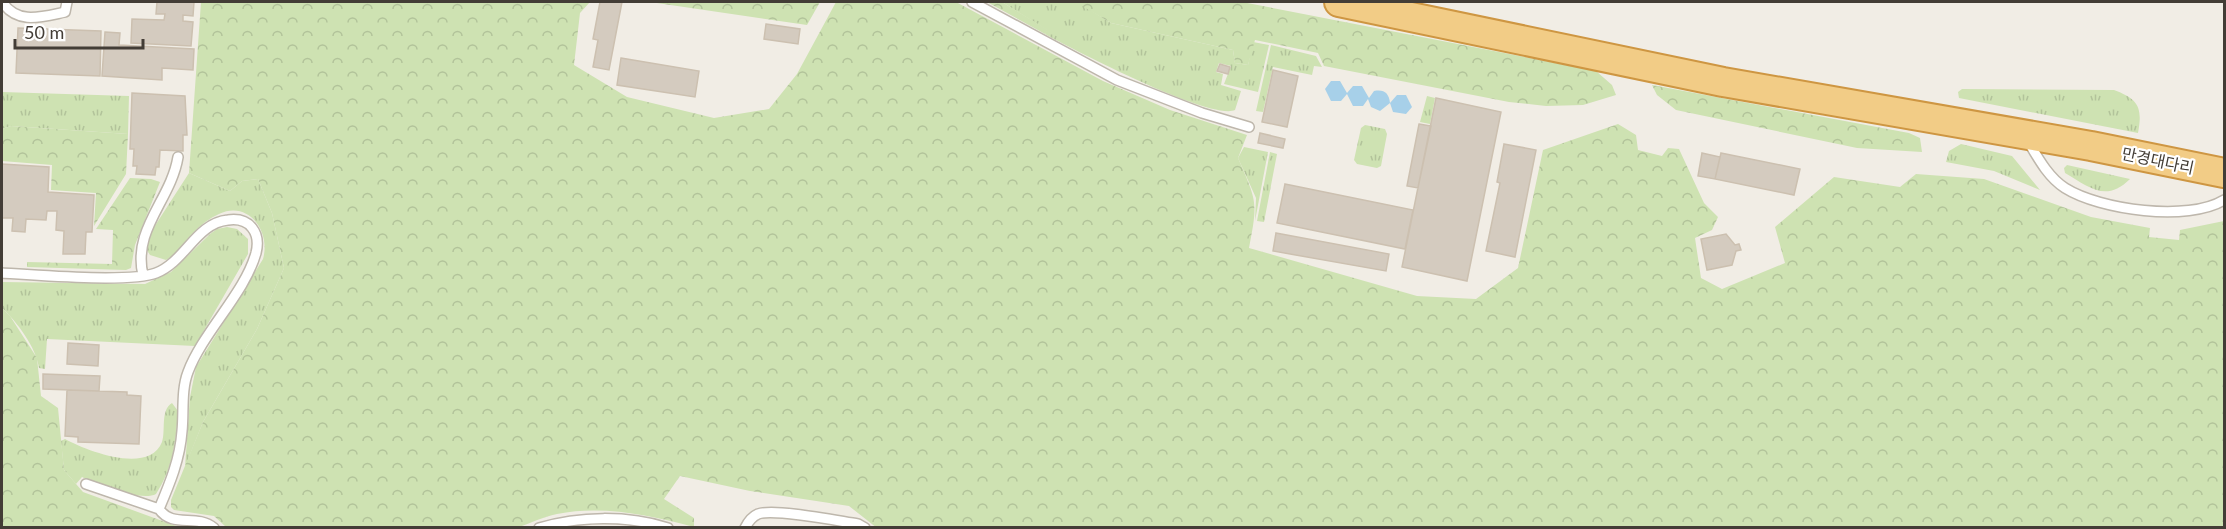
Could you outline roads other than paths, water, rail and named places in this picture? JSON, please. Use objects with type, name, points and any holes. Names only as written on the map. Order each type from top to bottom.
[{"type":"highway","name":"만경대다리","points":[[1339,2],[1723,82],[2091,146],[2224,173]]},
{"type":"lane","points":[[2,2],[18,16],[30,19],[65,12],[67,2]]},
{"type":"lane","points":[[972,2],[1118,80],[1202,113],[1249,127]]},
{"type":"lane","points":[[2024,134],[2042,166],[2063,187],[2085,199],[2121,208],[2173,211],[2211,208],[2224,200]]},
{"type":"lane","points":[[142,275],[139,258],[142,243],[172,177],[178,157]]},
{"type":"lane","points":[[2,273],[154,274],[167,268],[207,228],[217,222],[241,221],[251,226],[257,234],[258,242],[251,266],[187,374],[182,434],[173,479],[159,509]]},
{"type":"lane","points":[[86,484],[159,509],[170,521],[201,521],[214,528]]},
{"type":"lane","points":[[745,528],[749,520],[759,514],[776,513],[858,524],[865,528]]},
{"type":"lane","points":[[538,528],[557,522],[607,518],[668,528]]},
{"type":"water","points":[[1331,81],[1340,81],[1347,93],[1353,86],[1362,86],[1369,98],[1374,91],[1383,91],[1387,94],[1390,103],[1380,111],[1371,107],[1368,99],[1363,106],[1353,106],[1347,94],[1341,101],[1331,101],[1325,89]]},
{"type":"water","points":[[1397,95],[1406,95],[1412,107],[1406,114],[1393,112],[1390,103]]}]
